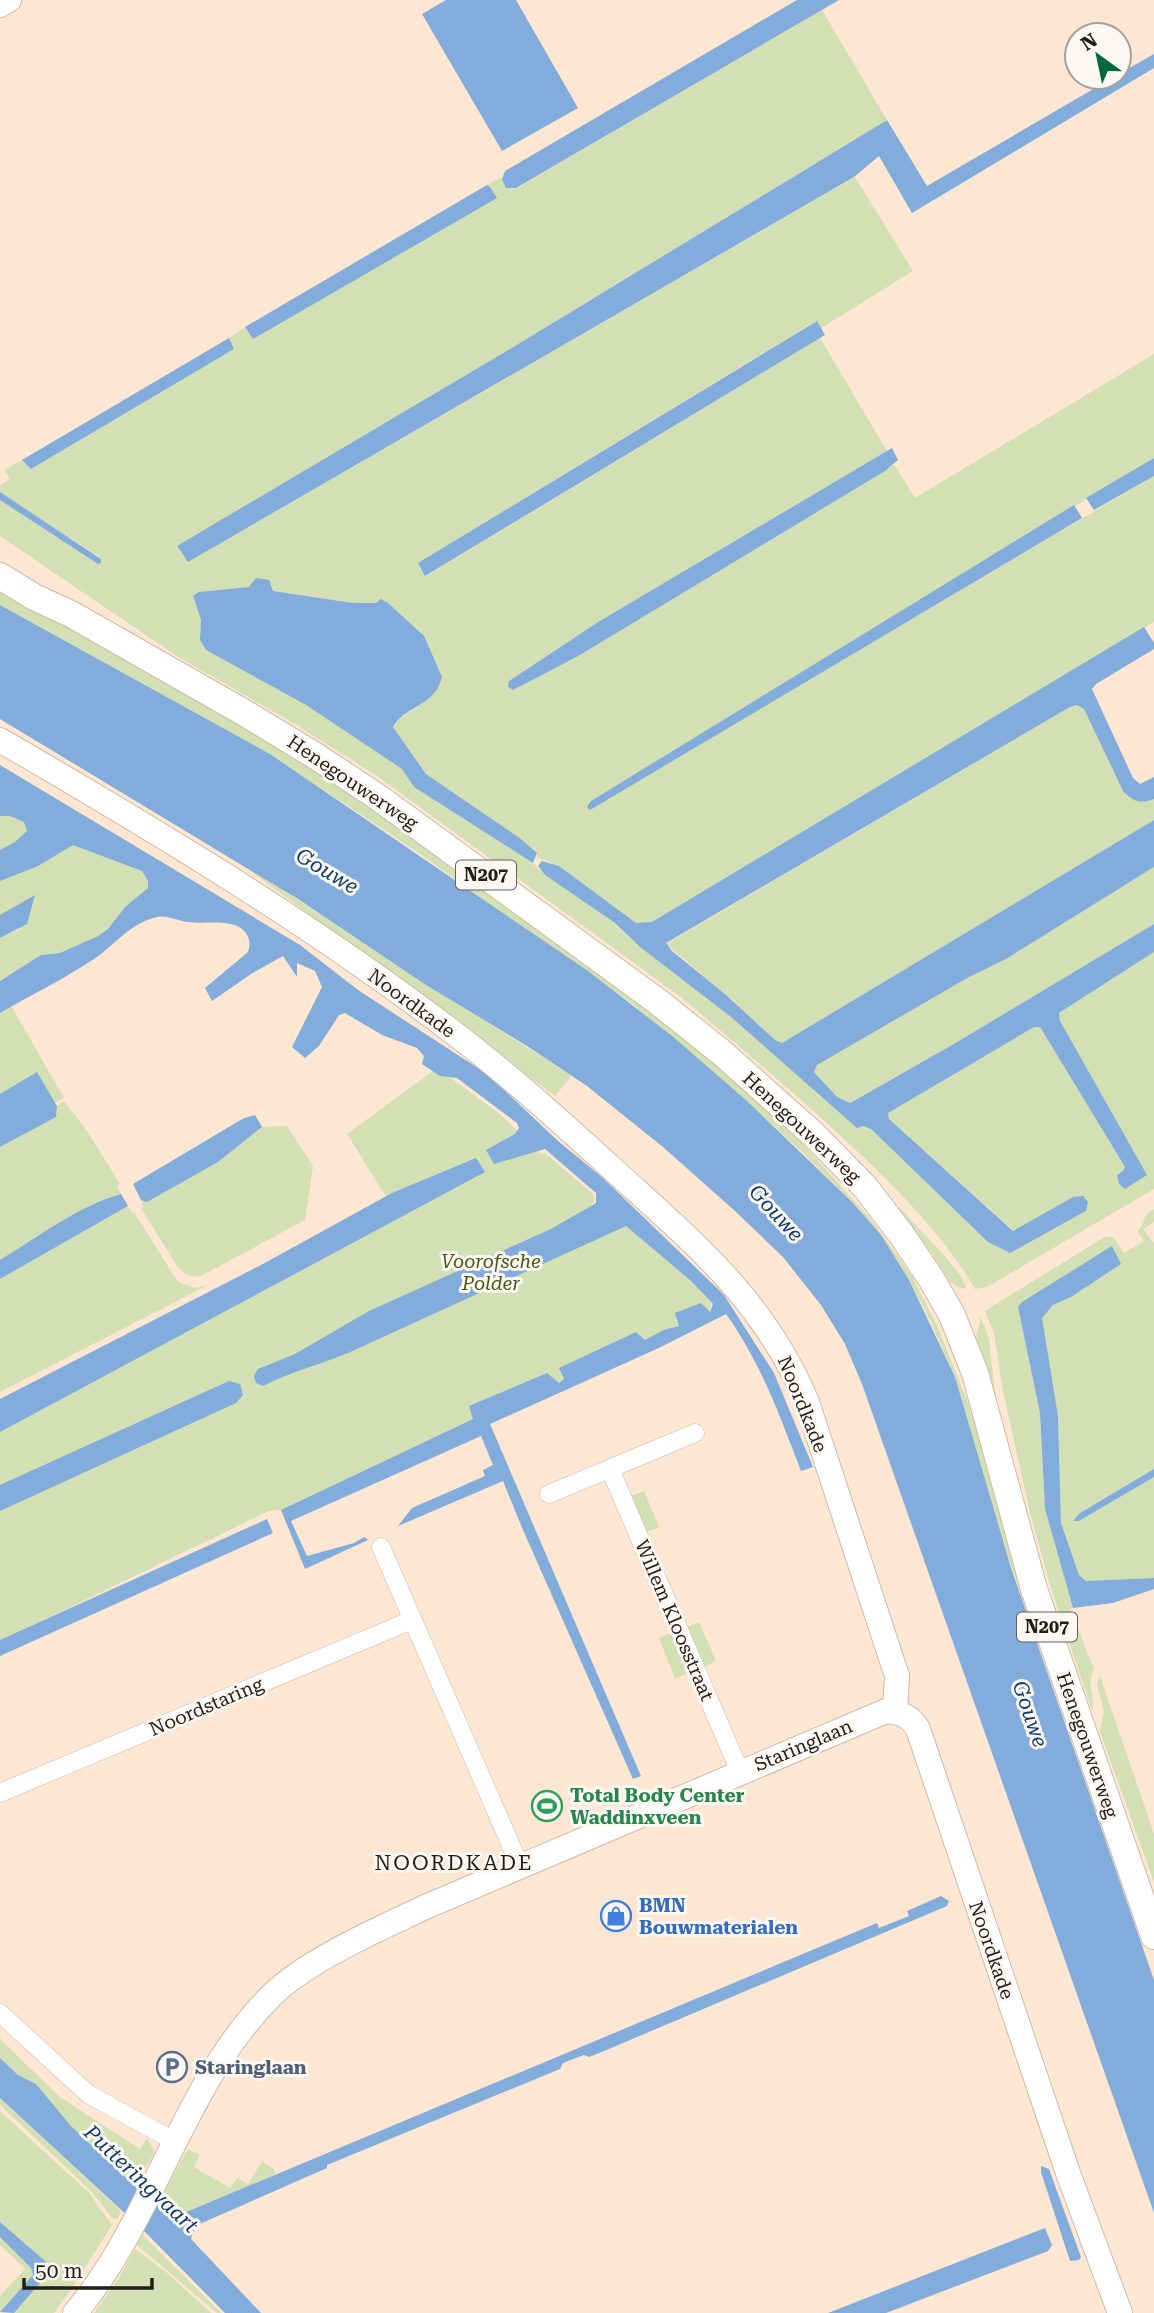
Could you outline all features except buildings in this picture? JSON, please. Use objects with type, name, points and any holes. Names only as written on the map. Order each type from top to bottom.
[{"type":"main road","name":"Henegouwerweg","points":[[0,559],[41,586],[71,614]]},
{"type":"main road","name":"Henegouwerweg","points":[[0,576],[34,597],[71,614],[314,755],[442,842],[592,951],[710,1043],[814,1135],[865,1186],[932,1280],[952,1315],[975,1373],[1034,1589],[1154,1936]]},
{"type":"street","points":[[0,5],[9,0]]},
{"type":"street","name":"Noordkade","points":[[0,740],[225,875],[338,949],[446,1026],[529,1093],[720,1268],[772,1333],[807,1402],[897,1676],[895,1712],[907,1717],[918,1729],[1065,2164],[1120,2313]]},
{"type":"street","points":[[549,1494],[695,1433]]},
{"type":"street","name":"Willem Kloosstraat","points":[[610,1469],[740,1772]]},
{"type":"street","points":[[381,1547],[520,1866]]},
{"type":"street","name":"Noordstaring","points":[[0,1793],[412,1620]]},
{"type":"street","name":"Staringlaan","points":[[75,2313],[132,2225],[235,2038],[271,1996],[299,1974],[381,1928],[520,1866],[877,1714],[895,1712]]},
{"type":"street","points":[[0,2012],[88,2094],[176,2142]]},
{"type":"green space","points":[[822,10],[887,120],[177,547],[188,562],[855,177],[913,271],[821,328],[816,321],[418,563],[426,576],[820,338],[887,451],[598,622],[509,681],[580,655],[894,464],[915,498],[1154,354],[1154,458],[591,801],[590,809],[1154,476],[1154,622],[652,922],[636,924],[559,866],[537,857],[537,853],[521,839],[426,774],[393,727],[397,720],[419,706],[376,603],[353,603],[273,591],[269,580],[250,587],[199,592],[193,597],[201,620],[200,640],[206,650],[306,705],[402,769],[414,787],[533,863],[545,875],[615,923],[640,947],[731,1017],[857,1127],[871,1129],[988,1242],[1010,1253],[1086,1211],[1073,1197],[1014,1231],[889,1119],[888,1112],[1034,1026],[1040,1027],[1125,1167],[1123,1171],[1142,1180],[1060,1021],[1059,1013],[1154,952],[1154,1189],[987,1287],[975,1289],[941,1240],[878,1171],[794,1094],[678,995],[377,776],[295,724],[175,655],[0,536],[0,500],[98,564],[101,563],[101,558],[0,492],[0,486],[10,479],[4,470],[22,460],[31,469],[234,349],[229,338],[245,327],[253,339],[491,187],[487,185],[502,177],[511,189],[517,188]]},
{"type":"green space","points":[[0,583],[325,773],[698,1047],[792,1132],[873,1222],[913,1278],[938,1328],[969,1405],[1034,1625],[1031,1626],[992,1509],[955,1377],[909,1280],[881,1235],[852,1202],[746,1100],[631,1003],[414,850],[270,754],[0,605]]},
{"type":"green space","points":[[1077,705],[1084,709],[1123,791],[1137,801],[1154,799],[1154,820],[792,1038],[782,1043],[775,1040],[666,944],[1070,707]]},
{"type":"green space","points":[[0,780],[142,871],[148,881],[148,888],[125,907],[108,929],[98,936],[60,953],[41,955],[0,981],[0,938],[23,928],[0,930]]},
{"type":"green space","points":[[241,864],[426,984],[571,1076],[555,1096]]},
{"type":"green space","points":[[1154,867],[1154,924],[952,1045],[849,1103],[837,1097],[814,1072],[817,1065],[969,977],[1006,959]]},
{"type":"green space","points":[[5,995],[64,1098],[0,1132],[0,998]]},
{"type":"green space","name":"Voorofsche Polder","points":[[437,1068],[500,1114],[541,1154],[545,1153],[593,1194],[595,1202],[592,1204],[618,1229],[626,1226],[691,1281],[711,1303],[710,1312],[560,1371],[564,1380],[558,1383],[472,1414],[473,1419],[281,1510],[269,1511],[0,1641],[0,1415],[391,1205],[347,1134]]},
{"type":"green space","points":[[64,1101],[87,1131],[120,1184],[117,1186],[121,1194],[74,1214],[0,1260],[0,1147],[56,1117],[57,1106]]},
{"type":"green space","points":[[287,1126],[313,1166],[305,1220],[201,1276],[185,1273],[177,1266],[141,1208],[141,1200],[148,1201],[218,1162],[262,1127]]},
{"type":"green space","points":[[896,1204],[942,1253],[960,1275],[967,1289],[957,1287],[948,1280]]},
{"type":"green space","points":[[128,1206],[178,1282],[195,1288],[208,1285],[0,1392],[0,1279]]},
{"type":"green space","points":[[1154,1209],[1154,1222],[1143,1229],[1154,1243],[1154,1469],[1080,1513],[1074,1521],[1079,1521],[1154,1477],[1154,1578],[1086,1581],[1079,1575],[1061,1523],[1058,1416],[1041,1318],[1053,1305],[1071,1297],[1121,1264],[1018,1307],[1040,1413],[1045,1509],[1073,1608],[1070,1609],[1094,1669],[1090,1680],[1092,1710],[1051,1588],[1031,1517],[1003,1391],[994,1333],[985,1311],[1106,1236],[1114,1238],[1124,1253],[1144,1241],[1138,1232],[1148,1213]]},
{"type":"green space","points":[[981,1317],[989,1339],[995,1394],[976,1336]]},
{"type":"green space","points":[[644,1491],[659,1527],[647,1532],[631,1496]]},
{"type":"green space","points":[[699,1622],[716,1661],[704,1667],[687,1627]]},
{"type":"green space","points":[[671,1633],[688,1673],[675,1679],[659,1638]]},
{"type":"green space","points":[[1100,1676],[1154,1834],[1154,1882],[1100,1732],[1104,1711],[1097,1684]]},
{"type":"green space","points":[[0,2039],[60,2097],[140,2149],[147,2138],[155,2152],[135,2184],[71,2126],[36,2084],[18,2075],[0,2058]]},
{"type":"green space","points":[[0,2098],[121,2211],[118,2218],[113,2219],[91,2191],[0,2105]]},
{"type":"green space","points":[[0,2111],[89,2193],[112,2225],[54,2313],[14,2313],[52,2269],[0,2222]]},
{"type":"green space","points":[[188,2149],[200,2155],[194,2167],[230,2188],[237,2178],[248,2184],[262,2161],[274,2169],[275,2175],[184,2213],[172,2213],[156,2206]]},
{"type":"green space","points":[[142,2234],[221,2313],[217,2313],[137,2245]]},
{"type":"green space","points":[[0,2237],[31,2268],[33,2275],[0,2312],[0,2296],[25,2269],[0,2245]]},
{"type":"green space","points":[[135,2249],[166,2272],[211,2313],[94,2313],[119,2278]]},
{"type":"water","points":[[446,0],[516,0],[578,108],[502,151],[422,14]]},
{"type":"water","points":[[797,0],[839,0],[516,188],[506,188],[502,179],[505,171]]},
{"type":"water","points":[[1154,54],[1154,68],[1133,81],[1133,66]]},
{"type":"water","points":[[1090,91],[1116,91],[912,213],[879,156],[854,177],[188,562],[177,546],[510,349],[887,120],[927,186]]},
{"type":"water","points":[[487,185],[497,198],[253,339],[245,327]]},
{"type":"water","points":[[817,321],[825,335],[425,576],[418,563]]},
{"type":"water","points":[[229,338],[234,349],[31,469],[22,460]]},
{"type":"water","points":[[892,448],[898,460],[885,471],[580,655],[513,690],[508,687],[509,681],[598,622]]},
{"type":"water","points":[[1154,458],[1154,476],[1094,510],[1086,498]]},
{"type":"water","points":[[0,492],[101,559],[101,563],[98,564],[0,500]]},
{"type":"water","points":[[1074,505],[1082,518],[590,810],[587,807],[591,801]]},
{"type":"water","points":[[256,578],[269,580],[273,591],[353,603],[376,603],[381,599],[424,636],[442,677],[437,690],[401,717],[393,727],[426,774],[521,839],[537,853],[533,863],[414,787],[402,769],[306,705],[206,650],[200,640],[201,620],[193,596],[199,592],[249,587]]},
{"type":"water","name":"Gouwe","points":[[0,605],[270,754],[588,971],[672,1036],[746,1100],[852,1202],[881,1235],[909,1280],[955,1377],[1011,1568],[1154,1980],[1154,2213],[862,1384],[845,1344],[821,1305],[783,1257],[735,1211],[663,1147],[587,1086],[426,985],[298,899],[0,719]]},
{"type":"water","points":[[1144,627],[1154,643],[1154,649],[1092,689],[1133,778],[1140,784],[1154,777],[1154,799],[1137,801],[1123,791],[1084,709],[1077,705],[1070,707],[666,943],[775,1040],[782,1043],[1154,820],[1154,867],[1006,959],[969,977],[817,1065],[814,1072],[837,1097],[850,1103],[1154,924],[1154,952],[1059,1013],[1060,1021],[1147,1175],[1125,1189],[1119,1184],[1117,1175],[1125,1167],[1040,1027],[1034,1027],[888,1113],[889,1119],[1013,1231],[1073,1197],[1083,1196],[1088,1202],[1086,1211],[1010,1253],[988,1242],[871,1129],[863,1126],[857,1128],[731,1017],[640,947],[615,923],[545,875],[538,866],[542,861],[559,866],[636,923],[652,922]]},
{"type":"water","points":[[0,765],[300,945],[358,990],[487,1074],[558,1141],[603,1178],[724,1295],[774,1373],[813,1467],[801,1471],[760,1371],[726,1314],[661,1347],[490,1424],[641,1776],[633,1779],[503,1481],[398,1526],[412,1508],[485,1476],[483,1470],[493,1465],[481,1436],[291,1521],[307,1556],[354,1543],[364,1537],[368,1540],[305,1569],[281,1510],[473,1419],[469,1406],[547,1373],[559,1383],[564,1379],[559,1368],[636,1332],[645,1340],[679,1326],[675,1313],[701,1303],[710,1312],[713,1304],[691,1281],[626,1226],[348,1353],[263,1386],[256,1383],[254,1376],[258,1369],[295,1354],[369,1311],[551,1229],[596,1203],[596,1193],[545,1149],[494,1164],[486,1150],[515,1134],[519,1128],[517,1123],[457,1078],[440,1076],[422,1064],[424,1056],[417,1048],[382,1035],[345,1013],[339,1015],[319,1046],[305,1058],[292,1047],[322,987],[315,971],[297,963],[297,977],[283,956],[212,1001],[205,988],[248,952],[249,941],[246,934],[232,924],[188,922],[169,917],[147,920],[83,966],[0,1013],[0,981],[41,955],[60,953],[98,936],[108,929],[125,907],[148,888],[148,881],[142,871],[73,845],[38,866],[0,881],[0,850],[27,831],[24,822],[10,816],[0,816]]},
{"type":"water","points":[[35,895],[27,924],[0,938],[0,915]]},
{"type":"water","points":[[37,1072],[57,1106],[56,1117],[0,1147],[0,1094]]},
{"type":"water","points":[[255,1115],[262,1127],[218,1162],[147,1202],[141,1200],[133,1184],[244,1118]]},
{"type":"water","points":[[476,1158],[485,1172],[0,1432],[0,1399],[261,1265],[392,1193]]},
{"type":"water","points":[[121,1194],[128,1206],[0,1279],[0,1260],[74,1214]]},
{"type":"water","points":[[1112,1246],[1121,1264],[1071,1297],[1053,1305],[1042,1318],[1058,1416],[1061,1523],[1079,1575],[1086,1581],[1154,1578],[1154,1589],[1113,1603],[1073,1608],[1045,1509],[1040,1413],[1018,1307]]},
{"type":"water","points":[[229,1381],[240,1384],[243,1395],[236,1403],[0,1511],[0,1485]]},
{"type":"water","points":[[1154,1469],[1154,1477],[1079,1521],[1073,1521],[1080,1513]]},
{"type":"water","points":[[267,1519],[273,1533],[0,1656],[0,1640]]},
{"type":"water","points":[[941,1896],[949,1901],[947,1906],[604,2051],[563,2063],[560,2069],[327,2165],[327,2168],[195,2226],[191,2239],[261,2313],[225,2313],[144,2231],[0,2098],[0,2058],[18,2075],[36,2084],[71,2126],[156,2206],[172,2213],[184,2213],[877,1923],[879,1928],[909,1916],[907,1911]]},
{"type":"water","points":[[1041,2166],[1049,2169],[1081,2257],[1079,2260],[1070,2261]]},
{"type":"water","points":[[0,2222],[53,2268],[14,2313],[0,2312],[33,2275],[31,2268],[0,2237]]},
{"type":"water","points":[[1045,2228],[1052,2245],[1048,2251],[886,2313],[828,2313]]},
{"type":"place","name":"Total Body Center Waddinxveen","points":[[547,1806]]},
{"type":"place","name":"BMN Bouwmaterialen","points":[[616,1916]]},
{"type":"place","name":"Staringlaan","points":[[172,2067]]},
{"type":"district","name":"NOORDKADE","points":[[454,1863]]},
{"type":"water label","name":"Putteringvaart","points":[[141,2179]]}]
